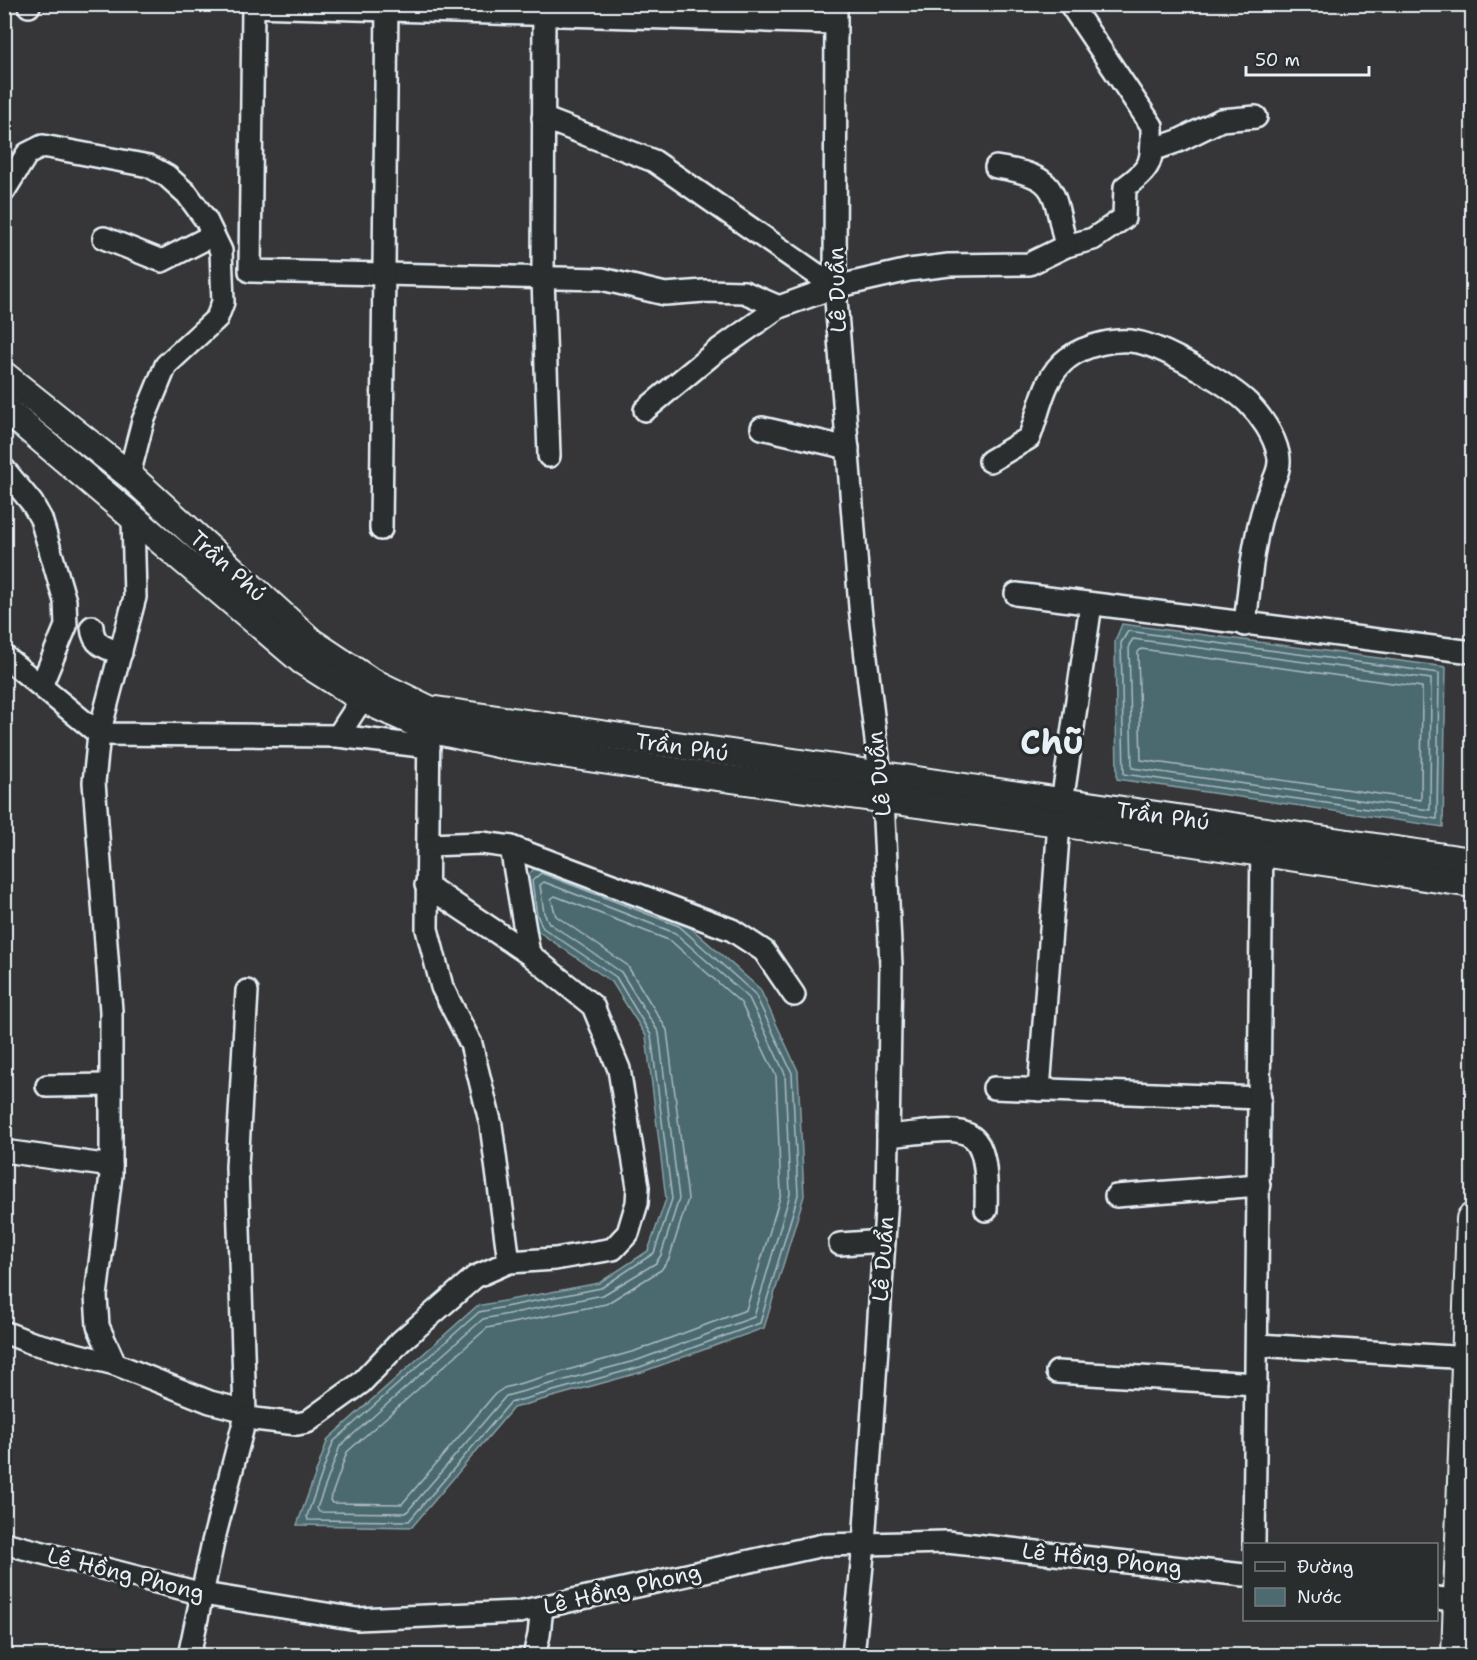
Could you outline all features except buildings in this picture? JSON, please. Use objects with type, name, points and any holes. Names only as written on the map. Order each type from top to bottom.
[{"type":"highway","points":[[1457,1656],[1456,1600],[1473,1220]]},
{"type":"main road","name":"Trần Phú","points":[[4,375],[129,475],[365,689]]},
{"type":"main road","name":"Trần Phú","points":[[4,408],[302,661],[365,689],[429,728],[502,745],[882,787],[1262,840],[1473,861]]},
{"type":"main road","name":"Trần Phú","points":[[1262,840],[1473,884]]},
{"type":"street","points":[[645,410],[714,353],[779,307],[835,287],[939,267],[1029,264],[1066,246],[1094,239],[1124,218],[1125,187],[1146,172],[1152,150],[1152,126],[1070,4]]},
{"type":"street","points":[[779,307],[744,292],[704,291],[665,294],[602,279],[250,270],[253,6],[836,14]]},
{"type":"street","points":[[381,529],[387,7]]},
{"type":"street","points":[[544,9],[543,278],[549,456]]},
{"type":"street","name":"Lê Duẩn","points":[[836,14],[835,287],[860,607],[882,787],[891,964],[884,1241],[864,1544],[853,1656]]},
{"type":"street","points":[[1152,150],[1178,141],[1221,120],[1256,117]]},
{"type":"street","points":[[543,118],[654,161],[835,287]]},
{"type":"street","points":[[4,191],[13,161],[43,146],[149,166],[167,176],[188,194],[221,251],[224,274],[220,312],[213,324],[166,365],[143,421],[129,475]]},
{"type":"street","points":[[996,167],[1028,172],[1048,186],[1053,194],[1066,246]]},
{"type":"street","points":[[104,238],[162,261],[213,235]]},
{"type":"street","points":[[990,461],[1029,438],[1052,374],[1069,357],[1094,345],[1135,341],[1150,345],[1193,367],[1247,402],[1267,427],[1278,452],[1280,464],[1260,518],[1245,625]]},
{"type":"street","points":[[762,428],[848,448]]},
{"type":"street","points":[[4,469],[22,490],[41,519],[65,601],[66,626],[41,686]]},
{"type":"street","points":[[115,1364],[98,1326],[96,1296],[111,1166],[110,999],[94,782],[99,734],[135,597],[133,518]]},
{"type":"street","points":[[1016,594],[1245,625],[1473,652]]},
{"type":"street","points":[[1039,1090],[1061,812],[1090,611]]},
{"type":"street","points":[[92,627],[95,641],[101,646],[120,653]]},
{"type":"street","points":[[4,656],[99,734]]},
{"type":"street","points":[[338,736],[365,689]]},
{"type":"street","points":[[429,728],[427,929],[435,965],[451,1008],[471,1044],[491,1125],[509,1262]]},
{"type":"street","name":"Trần Phú","points":[[99,734],[338,736],[429,728]]},
{"type":"street","points":[[1254,1543],[1262,840]]},
{"type":"street","points":[[428,845],[482,843],[511,847],[744,936],[773,961],[794,995]]},
{"type":"street","points":[[511,847],[529,954]]},
{"type":"street","points":[[4,1332],[32,1343],[115,1364],[154,1382],[245,1415],[297,1424],[316,1417],[361,1383],[401,1341],[475,1277],[509,1262],[555,1259],[614,1249],[628,1233],[638,1203],[638,1187],[625,1096],[610,1041],[592,1006],[529,954],[426,885]]},
{"type":"street","points":[[189,1656],[213,1542],[245,1415],[237,1167],[248,991]]},
{"type":"street","points":[[47,1086],[109,1085]]},
{"type":"street","points":[[994,1088],[1260,1098]]},
{"type":"street","points":[[888,1136],[950,1130],[968,1133],[981,1146],[986,1162],[986,1210]]},
{"type":"street","points":[[7,1151],[111,1166]]},
{"type":"street","points":[[1116,1196],[1259,1185]]},
{"type":"street","points":[[840,1244],[884,1241]]},
{"type":"street","points":[[1257,1345],[1468,1358]]},
{"type":"street","points":[[1057,1372],[1256,1384]]},
{"type":"street","name":"Lê Hồng Phong","points":[[4,1543],[203,1594],[357,1619],[519,1612],[823,1545],[947,1542],[1243,1575]]},
{"type":"street","points":[[534,1656],[542,1607]]},
{"type":"water","points":[[1122,624],[1446,667],[1443,827],[1117,779],[1115,641]]},
{"type":"water","points":[[537,865],[683,921],[760,989],[798,1071],[804,1196],[764,1328],[642,1372],[513,1408],[412,1527],[297,1525],[328,1439],[477,1306],[599,1283],[648,1251],[666,1199],[646,1036],[612,982],[539,932],[531,918],[526,878]]},
{"type":"district","name":"Chũ","points":[[1052,742]]}]
